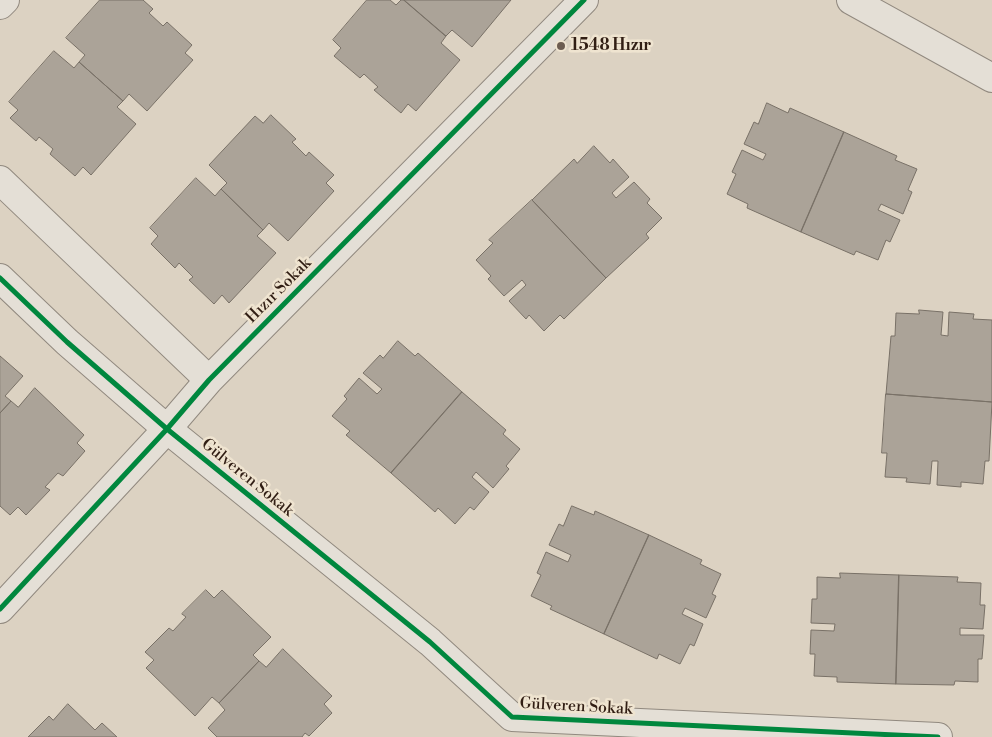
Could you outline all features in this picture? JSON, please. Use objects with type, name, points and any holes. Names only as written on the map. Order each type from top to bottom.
[{"type":"street","points":[[0,5],[5,0]]},
{"type":"street","name":"Hızır Sokak","points":[[0,609],[209,380],[584,0]]},
{"type":"street","points":[[851,0],[992,78]]},
{"type":"street","points":[[0,180],[209,380]]},
{"type":"street","name":"Gülveren Sokak","points":[[0,278],[67,342],[167,428],[430,642],[511,727],[938,737]]},
{"type":"building","points":[[100,0],[143,0],[153,9],[149,13],[163,26],[167,22],[192,45],[185,53],[193,60],[147,111],[129,94],[123,101],[79,62],[85,55],[66,38]]},
{"type":"building","points":[[367,0],[390,0],[396,5],[401,0],[404,0],[446,36],[441,43],[460,60],[416,111],[408,104],[401,113],[374,90],[378,87],[364,74],[360,78],[334,56],[341,48],[333,40]]},
{"type":"building","points":[[404,0],[511,0],[472,47],[452,30],[446,36]]},
{"type":"building","points":[[54,51],[74,68],[79,62],[123,101],[117,107],[136,124],[91,175],[83,167],[75,176],[50,154],[53,149],[39,137],[36,141],[10,118],[18,110],[9,102]]},
{"type":"building","points":[[767,103],[788,113],[790,108],[844,132],[801,232],[747,208],[748,204],[727,194],[736,174],[732,172],[742,150],[763,160],[766,154],[744,144],[754,122],[758,124]]},
{"type":"building","points":[[271,115],[296,139],[292,142],[306,156],[309,152],[334,175],[326,183],[334,191],[288,241],[269,223],[263,230],[221,189],[227,183],[209,165],[255,116],[263,123]]},
{"type":"building","points":[[844,132],[897,156],[895,160],[917,169],[908,190],[912,192],[903,214],[881,204],[878,210],[900,220],[890,242],[886,240],[878,260],[856,251],[854,255],[801,232]]},
{"type":"building","points":[[594,146],[610,163],[613,159],[629,177],[612,193],[616,198],[634,182],[650,199],[647,203],[662,218],[646,234],[649,238],[606,278],[532,200],[574,159],[577,163]]},
{"type":"building","points":[[196,178],[215,196],[221,189],[263,230],[257,236],[276,253],[229,303],[222,295],[214,304],[189,280],[193,277],[179,263],[175,268],[151,244],[158,236],[150,228]]},
{"type":"building","points":[[532,200],[606,278],[564,319],[560,315],[544,331],[529,315],[526,319],[509,301],[526,285],[522,280],[504,296],[488,279],[491,276],[476,260],[493,243],[489,240]]},
{"type":"building","points":[[919,310],[943,312],[941,335],[948,336],[949,312],[974,314],[973,319],[992,320],[992,402],[886,394],[891,336],[895,336],[896,313],[919,314]]},
{"type":"building","points":[[398,341],[415,356],[418,353],[462,392],[391,473],[346,435],[350,431],[332,416],[347,399],[344,396],[359,378],[377,394],[382,389],[363,373],[380,355],[383,358]]},
{"type":"building","points":[[0,356],[23,376],[5,396],[11,401],[0,413]]},
{"type":"building","points":[[35,388],[84,435],[77,443],[85,451],[63,476],[58,473],[45,487],[50,490],[26,515],[18,507],[10,515],[0,506],[0,413],[11,401],[18,407]]},
{"type":"building","points":[[462,392],[506,430],[503,434],[520,449],[506,466],[509,469],[493,488],[476,472],[472,477],[489,492],[474,510],[470,507],[455,524],[438,508],[435,512],[391,473]]},
{"type":"building","points":[[886,394],[992,402],[989,461],[985,461],[983,484],[961,482],[961,487],[937,485],[938,461],[932,461],[930,484],[906,482],[907,478],[885,477],[887,453],[882,453]]},
{"type":"building","points":[[572,506],[594,515],[595,511],[649,535],[604,634],[550,609],[552,606],[531,596],[541,575],[537,573],[546,552],[568,562],[571,555],[549,545],[559,524],[563,526]]},
{"type":"building","points":[[649,535],[702,560],[700,564],[721,574],[712,594],[716,596],[706,618],[685,608],[682,614],[703,624],[694,646],[690,644],[680,664],[659,654],[657,659],[604,634]]},
{"type":"building","points":[[840,573],[899,575],[896,684],[837,682],[837,677],[814,676],[815,654],[810,654],[811,630],[834,631],[835,624],[811,623],[812,599],[817,599],[817,577],[840,578]]},
{"type":"building","points":[[899,575],[958,577],[957,582],[981,583],[980,605],[985,605],[983,629],[960,628],[960,635],[984,635],[982,659],[978,659],[978,682],[955,681],[954,685],[896,684]]},
{"type":"building","points":[[206,590],[214,598],[222,590],[271,637],[253,655],[259,661],[219,703],[212,697],[195,716],[146,668],[154,660],[145,652],[169,628],[173,631],[186,617],[182,614]]},
{"type":"building","points":[[283,649],[332,696],[324,704],[332,713],[309,736],[305,733],[302,737],[217,737],[208,728],[225,710],[219,703],[259,661],[266,667]]},
{"type":"building","points":[[68,704],[95,730],[102,723],[117,737],[28,737],[49,716],[53,720]]},
{"type":"cycle path","points":[[0,609],[167,429],[209,380],[584,0]]},
{"type":"cycle path","points":[[0,278],[67,342],[167,429],[430,642],[512,717],[938,737]]},
{"type":"place","name":"1548 Hızır","points":[[561,46]]}]
